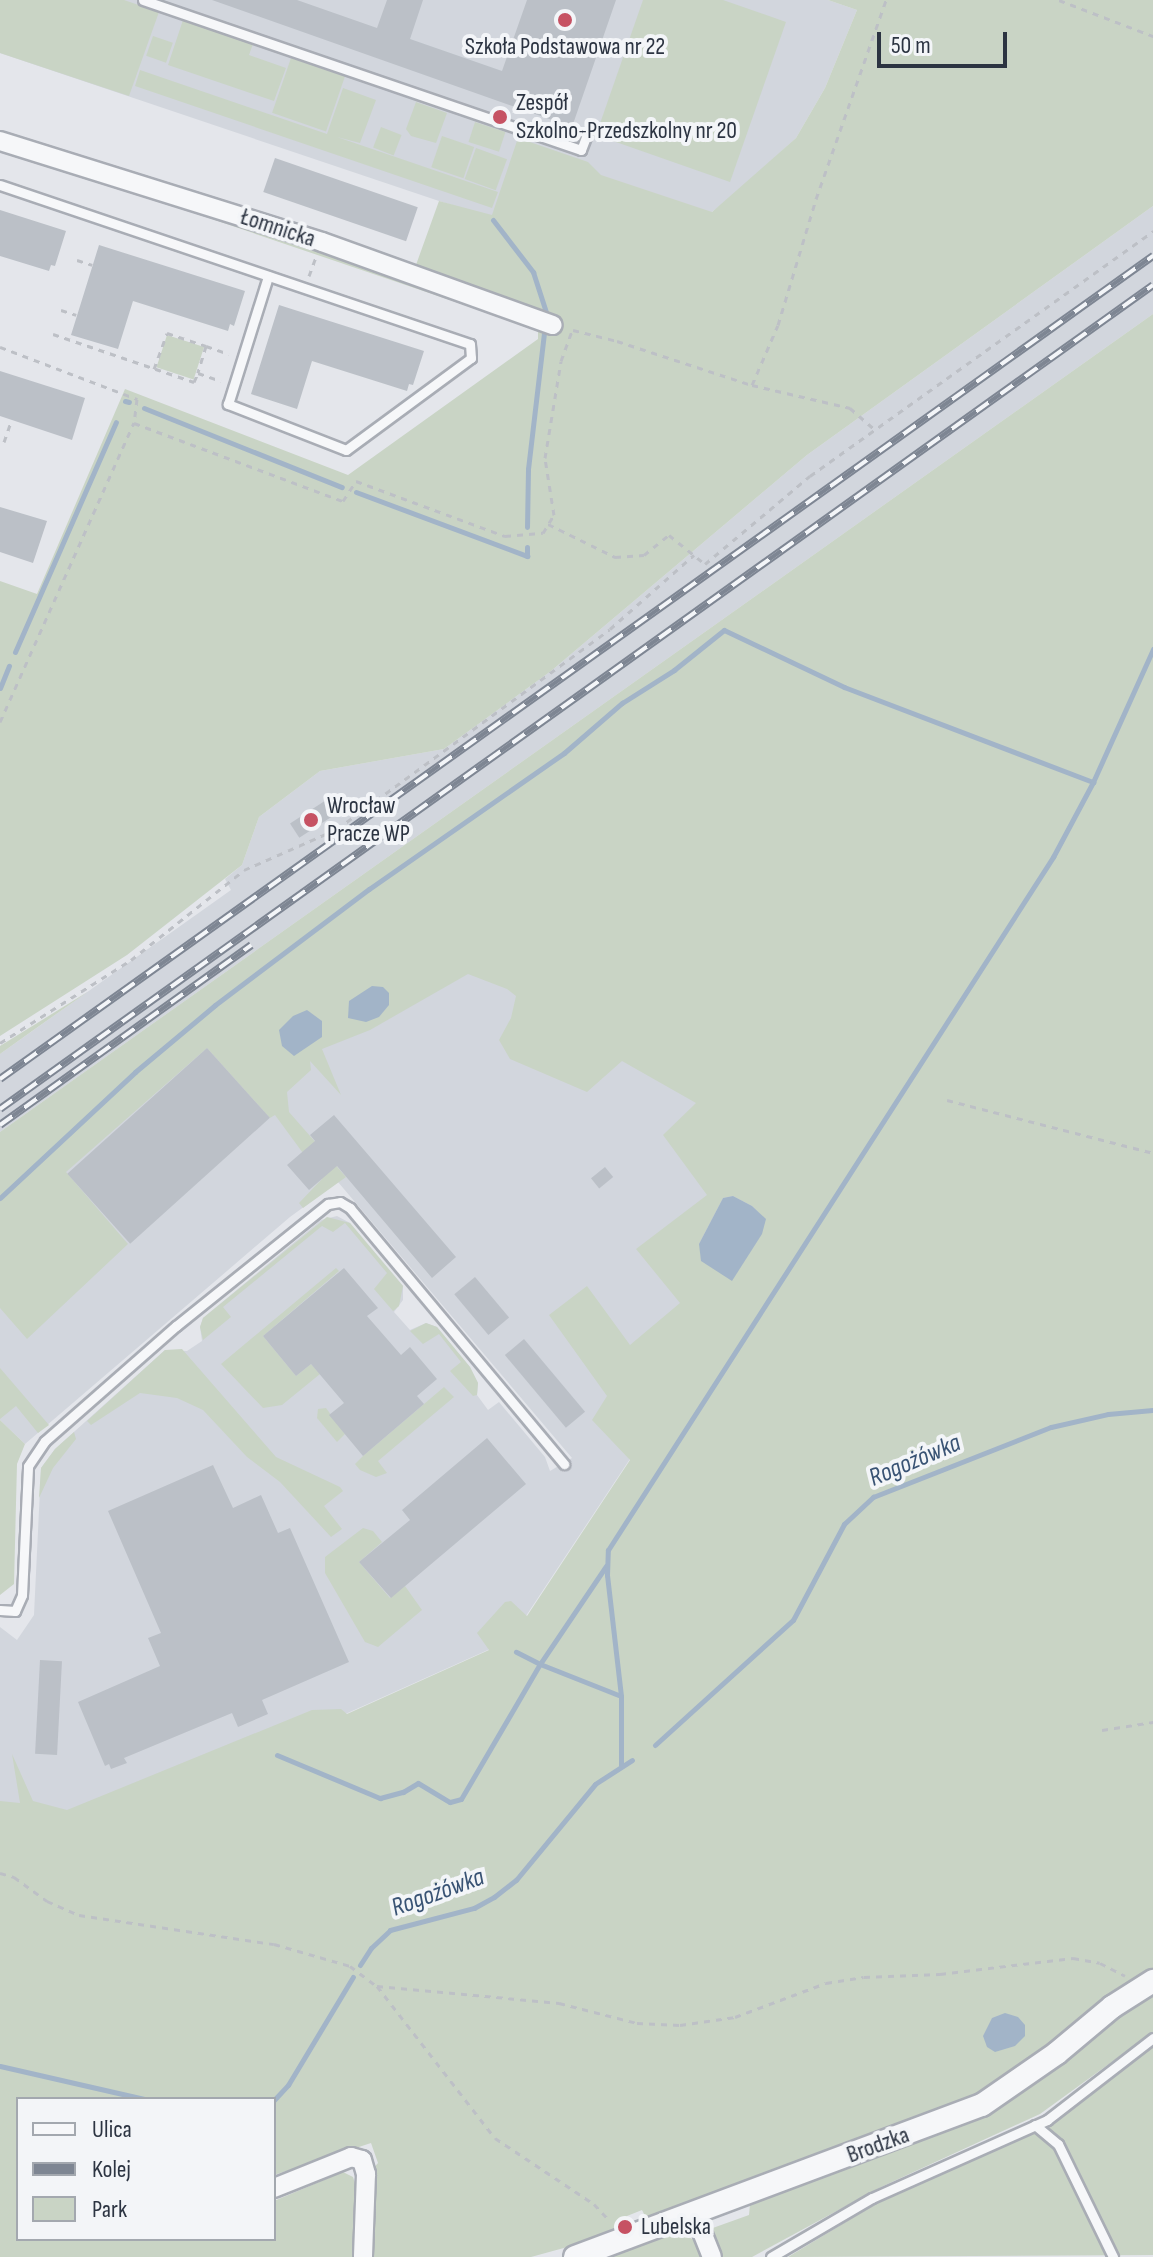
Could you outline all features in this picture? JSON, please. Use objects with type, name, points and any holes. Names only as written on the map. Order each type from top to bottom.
[{"type":"street","name":"Łomnicka","points":[[0,141],[322,242],[552,325]]},
{"type":"street","name":"Brodzka","points":[[575,2257],[982,2105],[1013,2087],[1112,2007],[1146,1985]]},
{"type":"street","points":[[276,2187],[351,2157],[362,2160],[366,2174],[363,2257]]},
{"type":"street","points":[[694,2212],[712,2257]]},
{"type":"lane","points":[[143,0],[581,150],[588,132]]},
{"type":"lane","points":[[0,185],[470,344],[471,358],[346,450],[228,404],[268,276]]},
{"type":"lane","points":[[0,1610],[15,1611],[22,1595],[28,1466],[45,1441],[176,1326],[328,1204],[340,1202],[350,1208],[564,1464]]},
{"type":"lane","points":[[771,2257],[872,2198],[1035,2125],[1153,2038]]},
{"type":"lane","points":[[1035,2125],[1058,2144],[1113,2257]]},
{"type":"path","points":[[752,385],[778,325],[816,199],[886,0]]},
{"type":"path","points":[[1059,0],[1153,36]]},
{"type":"path","points":[[548,524],[615,557],[644,555],[669,535],[705,564],[810,476],[1153,231]]},
{"type":"path","points":[[305,288],[322,242]]},
{"type":"path","points":[[77,260],[92,265]]},
{"type":"path","points":[[61,310],[76,315]]},
{"type":"path","points":[[552,325],[617,341],[752,385],[850,408],[875,429]]},
{"type":"path","points":[[154,369],[167,333],[242,358]]},
{"type":"path","points":[[53,334],[194,382],[206,346]]},
{"type":"path","points":[[198,373],[234,385]]},
{"type":"path","points":[[4,442],[11,422]]},
{"type":"path","points":[[0,722],[134,423]]},
{"type":"path","points":[[0,1043],[131,960],[244,870],[337,829],[610,629],[694,555]]},
{"type":"path","points":[[947,1100],[1153,1153]]},
{"type":"path","points":[[1102,1730],[1153,1722]]},
{"type":"path","points":[[0,1873],[14,1877],[47,1901],[79,1915],[274,1944],[334,1959],[377,1986],[495,2138],[594,2204],[612,2223]]},
{"type":"path","points":[[377,1986],[559,2003],[637,2023],[680,2025],[735,2017],[826,1983],[1073,1958],[1100,1963],[1132,1981],[1146,1985]]},
{"type":"shaded area","name":"Zespół Szkolno-Przedszkolny nr 20","points":[[0,0],[828,0],[857,10],[825,88],[796,138],[728,200],[642,263],[439,201],[0,53]]},
{"type":"shaded area","points":[[1153,206],[1153,314],[0,1132],[0,1054],[231,890],[225,879],[242,865],[259,817],[320,771],[444,749],[551,671],[807,455]]},
{"type":"shaded area","points":[[360,919],[871,1095],[510,1640],[83,1832],[0,1863],[0,1627],[17,1640],[34,1615],[41,1468],[55,1449],[165,1350],[187,1351],[202,1341],[200,1327],[203,1318],[321,1220],[337,1216],[350,1223],[403,1286],[403,1300],[394,1312],[410,1330],[426,1323],[437,1327],[470,1367],[478,1383],[477,1395],[488,1410],[499,1402],[545,1457],[550,1471],[572,1458],[338,1182],[290,1217],[25,1444],[0,1420],[0,1220]]},
{"type":"green space","points":[[0,0],[124,0],[159,12],[129,96],[0,53]]},
{"type":"green space","points":[[643,0],[723,0],[786,22],[730,182],[596,135]]},
{"type":"green space","points":[[828,0],[1153,0],[1153,206],[807,455],[551,671],[444,749],[320,771],[259,817],[242,865],[127,955],[0,1036],[0,581],[37,594],[125,389],[348,475],[538,339],[538,330],[0,147],[412,276],[439,201],[492,215],[518,138],[588,162],[601,175],[712,212],[796,138],[825,88],[857,10]]},
{"type":"green space","points":[[183,20],[253,44],[249,55],[286,68],[274,101],[168,65]]},
{"type":"green space","points":[[153,36],[173,43],[166,63],[146,56]]},
{"type":"green space","points":[[291,58],[345,77],[326,131],[272,113]]},
{"type":"green space","points":[[140,70],[327,134],[343,88],[376,100],[360,143],[337,137],[498,192],[492,208],[135,86]]},
{"type":"green space","points":[[416,102],[447,113],[436,143],[411,136],[406,129]]},
{"type":"green space","points":[[475,122],[505,132],[499,152],[469,142]]},
{"type":"green space","points":[[381,127],[402,135],[394,155],[373,148]]},
{"type":"green space","points":[[442,136],[474,147],[463,178],[431,167]]},
{"type":"green space","points":[[476,148],[507,159],[496,190],[465,179]]},
{"type":"green space","points":[[1153,314],[1153,1969],[982,2094],[686,2205],[646,2218],[642,2210],[627,2216],[628,2224],[620,2227],[622,2232],[531,2257],[370,2257],[371,2171],[378,2163],[371,2143],[276,2174],[276,2097],[16,2097],[16,2241],[276,2241],[276,2200],[343,2172],[353,2177],[356,2186],[354,2257],[0,2257],[0,1801],[20,1803],[12,1754],[33,1801],[67,1810],[312,1710],[341,1709],[347,1714],[489,1650],[477,1633],[505,1602],[511,1601],[527,1616],[630,1460],[592,1420],[607,1396],[549,1315],[587,1286],[630,1345],[680,1303],[636,1249],[707,1195],[663,1135],[696,1103],[622,1061],[587,1092],[510,1059],[499,1040],[511,1018],[516,996],[507,989],[468,974],[370,1030],[322,1049],[341,1095],[310,1061],[311,1070],[287,1092],[289,1112],[346,1177],[303,1208],[299,1203],[322,1179],[275,1115],[270,1118],[207,1048],[66,1172],[128,1244],[27,1339],[0,1308],[0,1132]],"holes":[[[733,1196],[752,1206],[765,1219],[699,1244],[723,1198]]]},
{"type":"green space","points":[[167,335],[204,347],[194,379],[156,367]]},
{"type":"green space","points":[[89,991],[35,1029],[0,1054],[0,1046]]},
{"type":"green space","points":[[327,1217],[350,1223],[403,1286],[399,1306],[393,1311],[374,1289],[387,1273],[345,1223],[333,1232],[322,1226],[223,1307],[231,1317],[203,1340],[200,1327],[203,1318]]},
{"type":"green space","points":[[336,1268],[339,1271],[263,1336],[296,1376],[311,1364],[320,1374],[282,1405],[263,1408],[221,1364]]},
{"type":"green space","points":[[426,1323],[437,1327],[470,1367],[478,1383],[477,1395],[473,1396],[450,1371],[461,1362],[439,1334],[423,1344],[410,1331]]},
{"type":"green space","points":[[182,1349],[276,1457],[340,1487],[343,1491],[324,1506],[342,1529],[331,1537],[280,1482],[247,1457],[203,1410],[177,1398],[140,1393],[91,1425],[87,1421],[165,1350]]},
{"type":"green space","points":[[0,1368],[49,1425],[38,1433],[16,1406],[0,1419]]},
{"type":"green space","points":[[444,1387],[454,1397],[378,1461],[387,1473],[376,1477],[360,1470],[355,1464],[363,1456]]},
{"type":"green space","points":[[326,1408],[345,1434],[337,1442],[317,1418],[318,1409]]},
{"type":"green space","points":[[0,1420],[25,1444],[17,1464],[14,1584],[0,1595]]},
{"type":"green space","points":[[74,1432],[76,1439],[53,1468],[39,1498],[41,1468],[55,1449]]},
{"type":"green space","points":[[363,1528],[373,1531],[382,1542],[359,1562],[390,1598],[405,1586],[422,1610],[378,1647],[365,1642],[325,1573],[325,1557]]},
{"type":"green space","points":[[1153,1993],[1153,2032],[1040,2114],[881,2187],[752,2257],[720,2257],[710,2229],[749,2215],[750,2204],[987,2114],[1024,2091],[1118,2016]]},
{"type":"green space","points":[[1153,2044],[1153,2255],[788,2257],[882,2200],[1045,2127]]},
{"type":"green space","points":[[679,2232],[696,2241],[704,2257],[601,2257]]},
{"type":"water","points":[[372,986],[383,987],[389,993],[389,1005],[379,1017],[366,1022],[348,1018],[349,1001]]},
{"type":"water","points":[[307,1010],[322,1021],[322,1037],[294,1056],[282,1046],[279,1030],[293,1016]]},
{"type":"water","points":[[733,1196],[752,1206],[766,1219],[762,1234],[732,1281],[701,1261],[699,1244],[723,1198]]},
{"type":"water","points":[[1005,2013],[1018,2017],[1025,2025],[1025,2036],[1015,2046],[995,2052],[987,2047],[983,2036],[992,2018]]},
{"type":"building","points":[[212,0],[297,0],[377,28],[387,0],[423,0],[410,39],[502,71],[527,0],[616,0],[572,127]]},
{"type":"building","points":[[275,158],[418,207],[406,241],[263,192]]},
{"type":"building","points":[[0,210],[66,231],[55,266],[51,265],[49,271],[0,256]]},
{"type":"building","points":[[99,245],[245,291],[234,326],[230,324],[228,331],[133,301],[118,349],[71,335]]},
{"type":"building","points":[[279,305],[424,351],[413,385],[409,384],[407,391],[312,361],[297,409],[251,394]]},
{"type":"building","points":[[0,371],[85,398],[72,440],[0,416]]},
{"type":"building","points":[[0,507],[47,521],[33,563],[0,552]]},
{"type":"building","name":"Wrocław Pracze WP","points":[[337,793],[346,807],[299,838],[290,823]]},
{"type":"building","points":[[207,1048],[270,1118],[130,1244],[67,1174]]},
{"type":"building","points":[[334,1115],[456,1257],[432,1278],[337,1166],[309,1190],[287,1165],[315,1141],[310,1135]]},
{"type":"building","points":[[605,1167],[613,1177],[599,1188],[591,1178]]},
{"type":"building","points":[[344,1268],[378,1308],[367,1316],[401,1355],[410,1347],[437,1379],[417,1396],[424,1404],[363,1456],[329,1415],[344,1403],[311,1364],[296,1376],[263,1336]]},
{"type":"building","points":[[475,1277],[509,1318],[488,1335],[454,1294]]},
{"type":"building","points":[[524,1339],[585,1412],[566,1428],[505,1355]]},
{"type":"building","points":[[487,1438],[526,1484],[391,1598],[359,1562],[410,1520],[402,1510]]},
{"type":"building","points":[[213,1465],[233,1508],[261,1495],[278,1533],[290,1528],[349,1662],[262,1700],[268,1714],[238,1727],[232,1713],[124,1758],[127,1763],[111,1769],[109,1764],[105,1766],[78,1702],[160,1666],[148,1638],[161,1633],[108,1511]]},
{"type":"building","points":[[40,1660],[62,1661],[57,1755],[35,1754]]},
{"type":"waterway","points":[[493,220],[533,272],[546,312]]},
{"type":"waterway","points":[[527,527],[528,469],[544,332]]},
{"type":"waterway","points":[[125,401],[129,402]]},
{"type":"waterway","points":[[144,408],[342,487]]},
{"type":"waterway","points":[[15,652],[116,422]]},
{"type":"waterway","points":[[356,492],[527,556],[527,547]]},
{"type":"waterway","points":[[0,1198],[135,1072],[215,1005],[369,889],[564,753],[622,703],[674,670],[724,630],[844,687],[1093,782]]},
{"type":"waterway","points":[[621,1765],[621,1696],[607,1575],[608,1550],[1053,857],[1093,782],[1153,649]]},
{"type":"waterway","points":[[0,688],[9,666]]},
{"type":"waterway","name":"Rogożówka","points":[[655,1745],[793,1620],[844,1524],[873,1497],[1051,1427],[1108,1414],[1153,1410]]},
{"type":"waterway","points":[[606,1566],[540,1664],[621,1696]]},
{"type":"waterway","points":[[277,1755],[380,1798],[403,1792],[418,1783],[450,1802],[461,1799],[540,1664],[516,1652]]},
{"type":"waterway","name":"Rogożówka","points":[[360,1965],[371,1948],[390,1930],[474,1908],[494,1897],[516,1880],[595,1784],[632,1760]]},
{"type":"waterway","name":"Rogożówka","points":[[276,2098],[288,2085],[353,1977]]},
{"type":"waterway","name":"Rogożówka","points":[[0,2066],[135,2097]]},
{"type":"railway","points":[[0,1079],[1153,256]]},
{"type":"railway","points":[[0,1109],[1153,285]]},
{"type":"railway","points":[[0,1125],[251,945]]},
{"type":"place","name":"Szkoła Podstawowa nr 22","points":[[565,20]]},
{"type":"place","name":"Zespół Szkolno-Przedszkolny nr 20","points":[[500,117]]},
{"type":"place","name":"Wrocław Pracze WP","points":[[311,820]]},
{"type":"place","name":"Lubelska","points":[[625,2227]]}]
